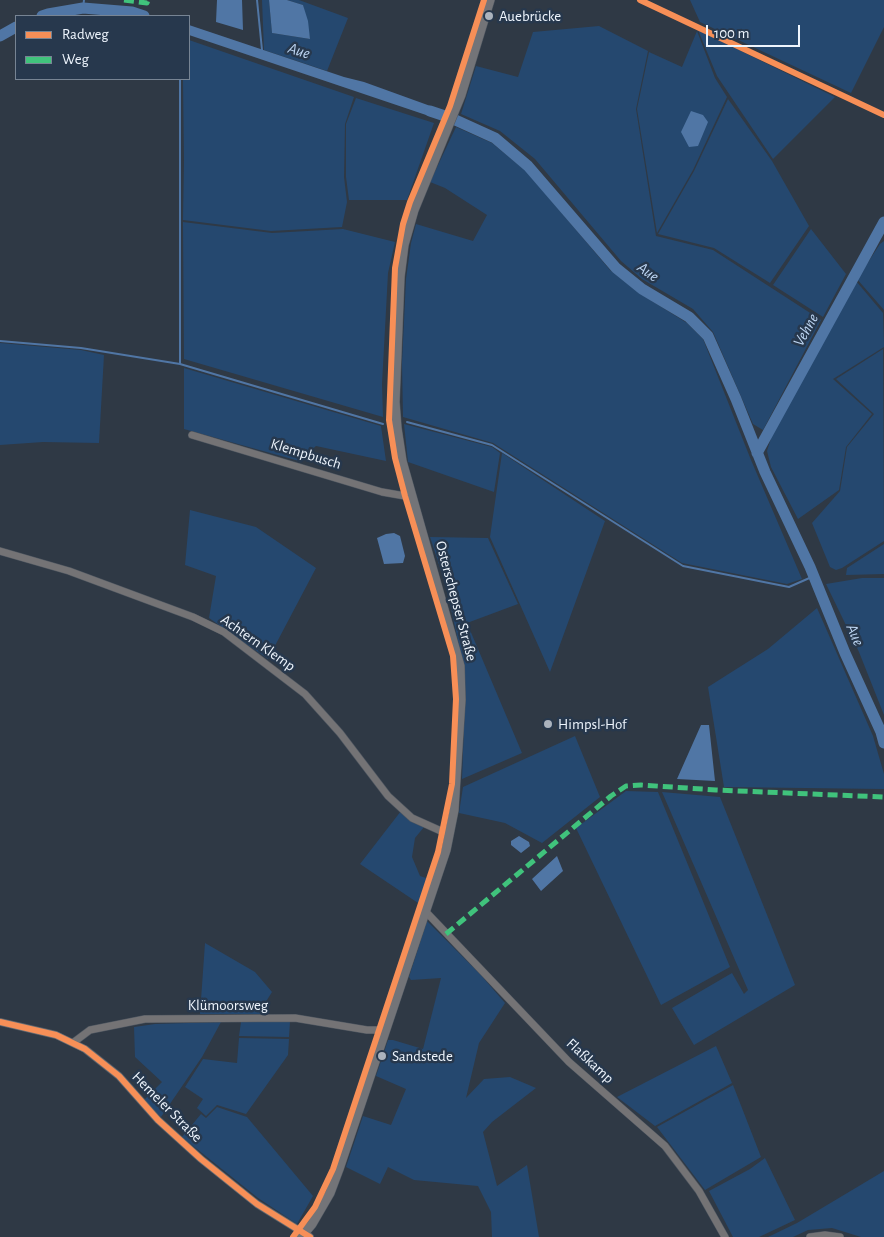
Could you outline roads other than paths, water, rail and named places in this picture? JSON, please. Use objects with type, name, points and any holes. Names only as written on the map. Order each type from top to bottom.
[{"type":"main road","name":"Osterschepser Straße","points":[[305,1236],[330,1193],[386,1030],[450,833],[456,786],[461,700],[460,666],[402,461],[397,428],[396,402],[400,276],[404,245],[412,216],[456,107],[490,0]]},
{"type":"street","name":"Klempbusch","points":[[192,435],[382,492],[405,496],[411,494]]},
{"type":"street","name":"Achtern Klemp","points":[[0,551],[69,572],[193,617],[224,632],[305,694],[340,733],[388,796],[412,818],[450,833]]},
{"type":"street","name":"Flaßkamp","points":[[425,912],[569,1062],[664,1146],[699,1191],[725,1237]]},
{"type":"street","name":"Klümoorsweg","points":[[74,1042],[90,1030],[145,1019],[295,1018],[367,1030],[386,1030]]},
{"type":"street","name":"Hemeler Straße","points":[[0,1022],[56,1035],[74,1042],[85,1049],[119,1076],[158,1120],[201,1158],[257,1204],[305,1236]]},
{"type":"street","points":[[810,1237],[825,1235],[840,1237]]},
{"type":"waterway","points":[[83,8],[84,0]]},
{"type":"waterway","points":[[257,0],[262,50]]},
{"type":"waterway","name":"Aue","points":[[45,15],[83,8],[132,12],[141,15]]},
{"type":"waterway","name":"Aue","points":[[0,36],[15,28]]},
{"type":"waterway","points":[[0,341],[81,348],[180,364],[180,80]]},
{"type":"waterway","name":"Aue","points":[[430,111],[451,118],[495,138],[528,166],[616,268],[642,289],[689,317],[708,336],[765,472],[810,567],[884,743]]},
{"type":"waterway","name":"Vehne","points":[[757,453],[884,222]]},
{"type":"waterway","points":[[180,364],[383,424]]},
{"type":"waterway","points":[[407,422],[492,445],[683,566],[789,587],[814,576]]},
{"type":"place","name":"Auebrücke","points":[[489,16]]},
{"type":"place","name":"Himpsl-Hof","points":[[548,724]]},
{"type":"place","name":"Sandstede","points":[[382,1056]]}]
